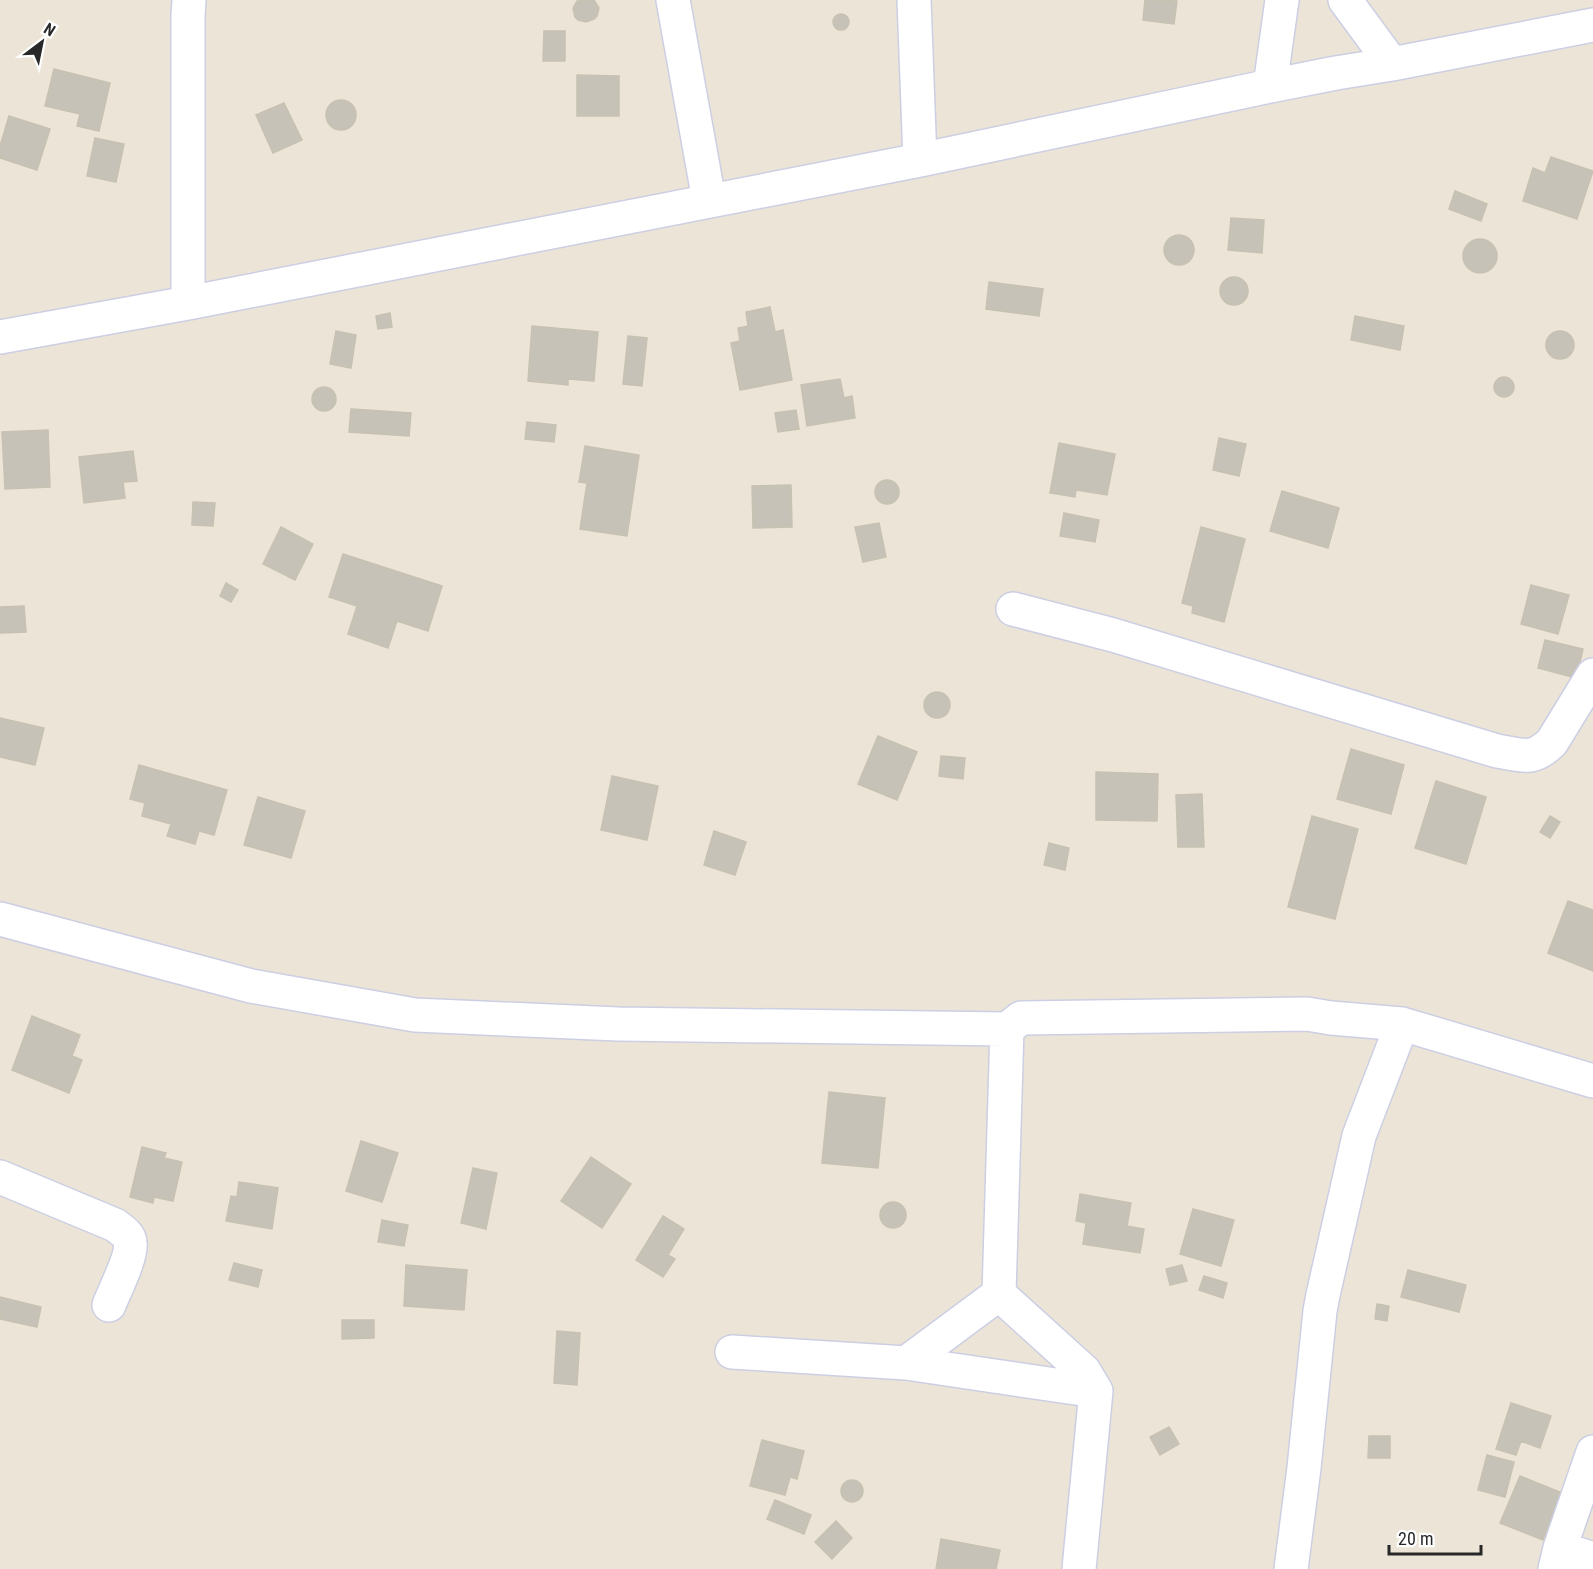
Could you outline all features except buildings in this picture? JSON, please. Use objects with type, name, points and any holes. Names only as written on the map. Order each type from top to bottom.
[{"type":"street","points":[[188,303],[189,0]]},
{"type":"street","points":[[673,0],[709,200]]},
{"type":"street","points":[[914,0],[920,160]]},
{"type":"street","points":[[1270,86],[1282,0]]},
{"type":"street","points":[[1345,0],[1392,64]]},
{"type":"street","points":[[0,337],[188,303],[920,160],[1270,86],[1593,25]]},
{"type":"street","points":[[1013,609],[1113,635],[1497,751],[1530,756],[1543,751],[1552,742],[1593,675]]},
{"type":"street","points":[[2,928],[251,986],[414,1016],[618,1024],[1007,1029],[1021,1018],[1307,1014],[1402,1024],[1593,1081]]},
{"type":"street","points":[[1291,1569],[1323,1295],[1359,1136],[1402,1024]]},
{"type":"street","points":[[1007,1029],[999,1294],[1084,1371],[1096,1391],[1079,1569]]},
{"type":"street","points":[[0,1177],[115,1225],[126,1233],[131,1243],[129,1256],[109,1305]]},
{"type":"street","points":[[906,1363],[999,1294]]},
{"type":"street","points":[[732,1352],[906,1363],[1096,1391]]},
{"type":"street","points":[[1593,1452],[1558,1558],[1593,1559]]}]
